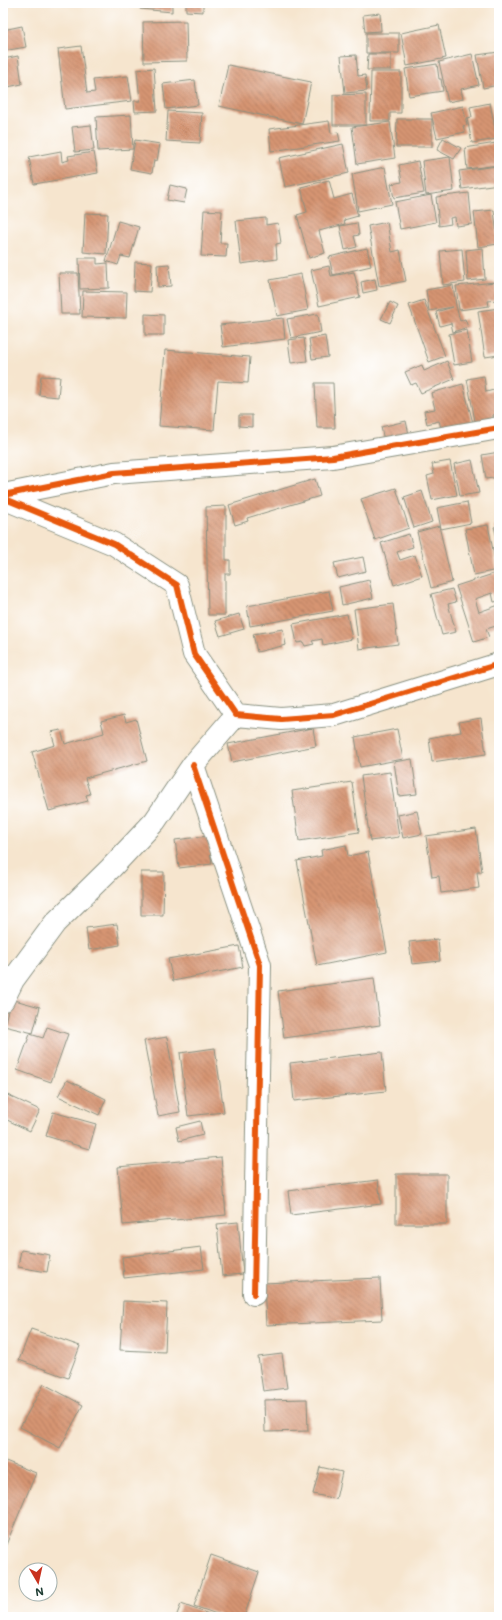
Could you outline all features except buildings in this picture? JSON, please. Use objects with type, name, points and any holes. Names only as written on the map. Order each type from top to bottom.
[{"type":"street","points":[[3,495],[114,473],[332,457],[499,428]]},
{"type":"street","points":[[3,498],[114,544],[177,585],[194,654],[236,715]]},
{"type":"street","points":[[236,715],[281,719],[334,715],[499,664]]},
{"type":"street","points":[[3,1000],[13,980],[55,923],[111,868],[155,821],[193,765],[236,715]]},
{"type":"street","points":[[193,765],[260,965],[254,1294]]},
{"type":"cycle path","points":[[3,495],[114,473],[333,457],[499,428]]},
{"type":"cycle path","points":[[3,498],[114,544],[177,585],[194,654],[236,715],[281,719],[334,715],[499,664]]},
{"type":"cycle path","points":[[193,765],[260,965],[254,1294]]}]
